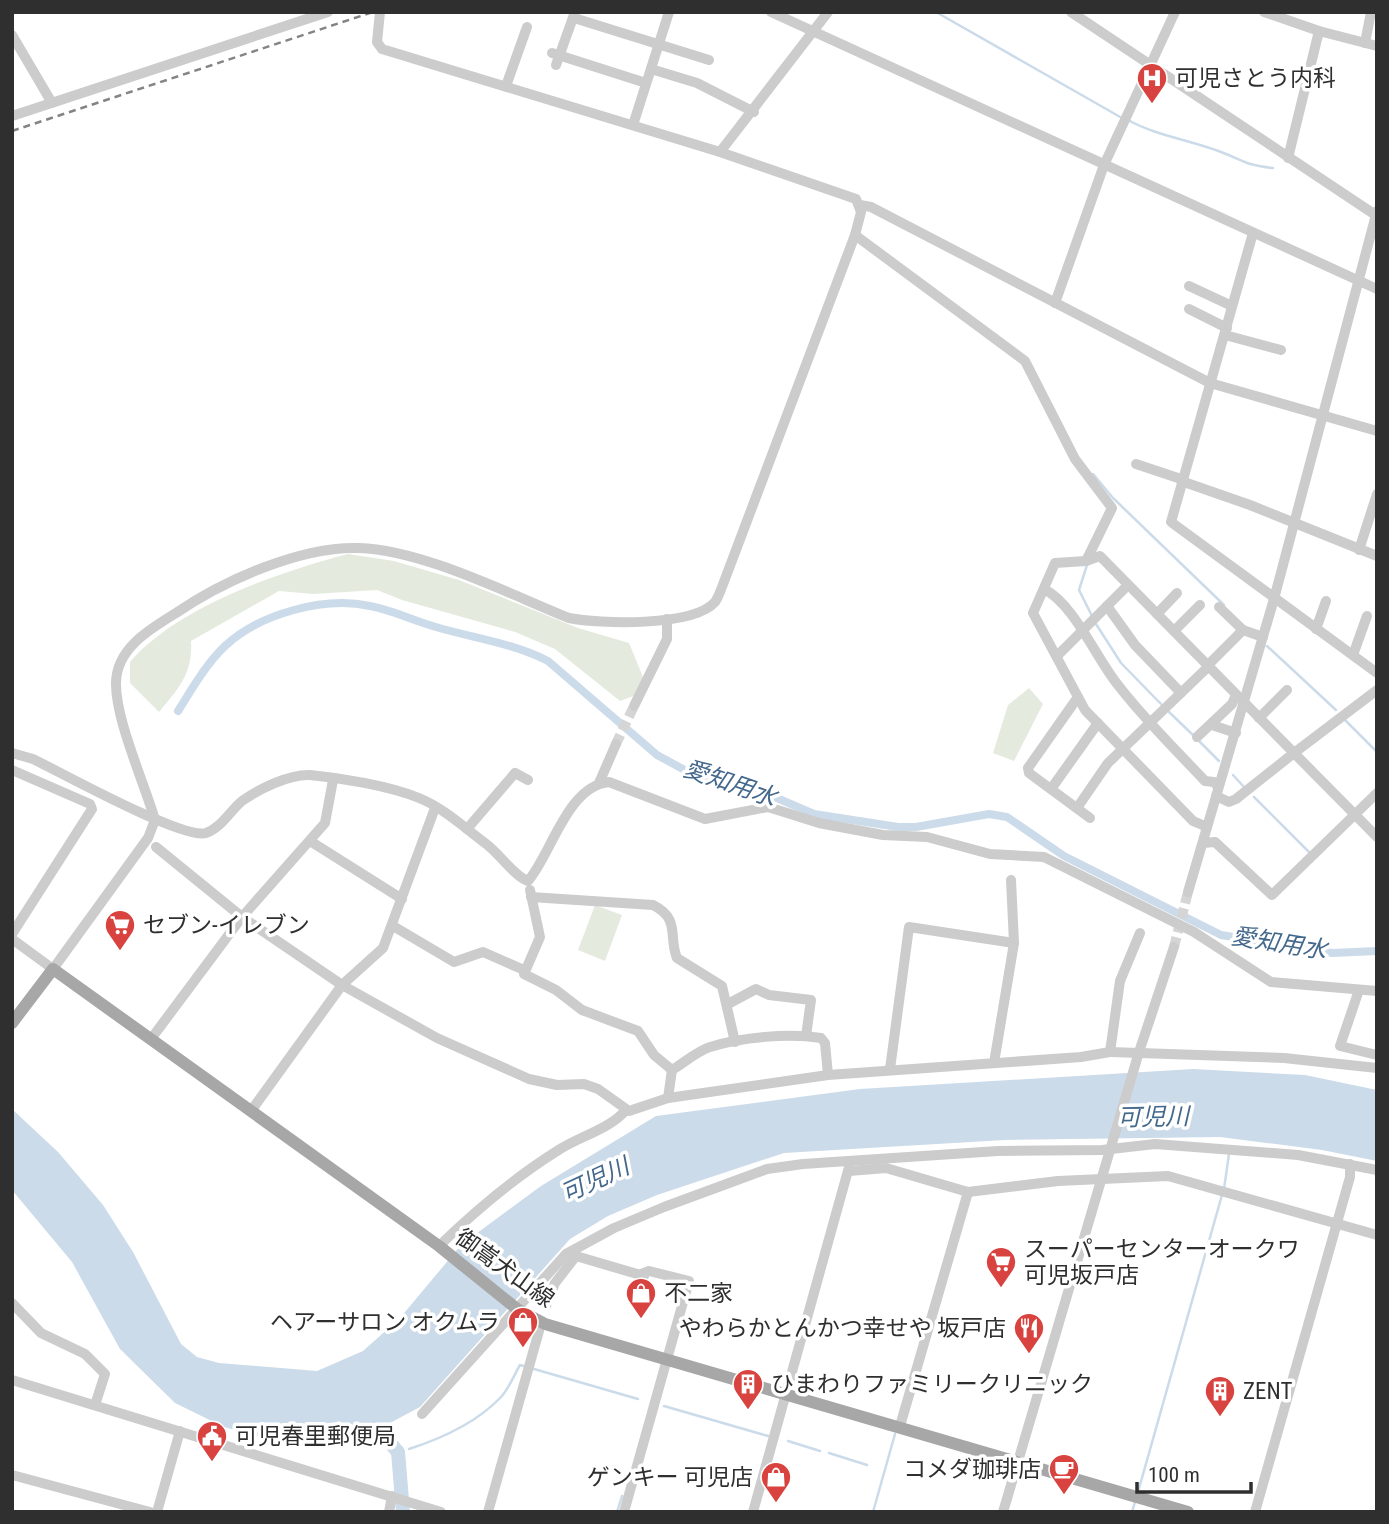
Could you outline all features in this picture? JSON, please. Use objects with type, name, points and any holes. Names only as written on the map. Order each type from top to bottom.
[{"type":"main road","points":[[12,1023],[53,969]]},
{"type":"main road","name":"御嵩犬山線","points":[[53,969],[439,1246],[517,1308],[545,1325],[1137,1494],[1188,1512]]},
{"type":"street","points":[[12,116],[328,12]]},
{"type":"street","points":[[380,12],[378,46],[848,194],[860,205],[871,207],[1210,383],[1377,431]]},
{"type":"street","points":[[633,125],[669,12]]},
{"type":"street","points":[[771,12],[1377,289]]},
{"type":"street","points":[[720,152],[754,112],[828,12]]},
{"type":"street","points":[[1071,12],[1376,214],[1274,598],[1240,699],[1236,733],[1188,892]]},
{"type":"street","points":[[1055,303],[1104,165],[1175,12]]},
{"type":"street","points":[[1264,12],[1319,32],[1371,44],[1371,12]]},
{"type":"street","points":[[646,83],[556,58],[574,15],[709,60]]},
{"type":"street","points":[[506,86],[527,27]]},
{"type":"street","points":[[1288,158],[1319,32]]},
{"type":"street","points":[[12,35],[52,103]]},
{"type":"street","points":[[651,69],[698,83],[754,112]]},
{"type":"street","points":[[12,770],[90,804],[92,809],[12,937],[53,969],[148,838],[155,820],[119,707],[116,681],[121,661],[135,642],[195,600],[262,568],[313,554],[362,548],[414,559],[454,572],[569,618],[620,625],[698,612],[714,603],[855,234],[860,205]]},
{"type":"street","points":[[1253,233],[1171,522],[1377,673]]},
{"type":"street","points":[[855,234],[1025,361],[1075,459],[1112,508],[1086,561]]},
{"type":"street","points":[[1189,286],[1232,306]]},
{"type":"street","points":[[1189,309],[1226,331],[1281,350]]},
{"type":"street","points":[[1136,464],[1250,505],[1377,556]]},
{"type":"street","points":[[1360,550],[1377,494]]},
{"type":"street","points":[[1207,827],[1193,821],[1098,723],[1078,697],[1058,655],[1033,613],[1055,563],[1086,561],[1100,556],[1377,837]]},
{"type":"street","points":[[1058,655],[1128,585]]},
{"type":"street","points":[[1044,589],[1058,596],[1119,687],[1150,723],[1205,781],[1214,782],[1217,792],[1229,802],[1377,690]]},
{"type":"street","points":[[1157,614],[1177,593]]},
{"type":"street","points":[[1316,629],[1326,601]]},
{"type":"street","points":[[1174,631],[1200,605]]},
{"type":"street","points":[[1107,606],[1135,645],[1181,694]]},
{"type":"street","points":[[1219,607],[1243,630],[1263,637]]},
{"type":"street","points":[[1353,655],[1367,616]]},
{"type":"street","points":[[634,706],[667,639],[667,619]]},
{"type":"street","points":[[1077,808],[1122,748],[1181,694],[1243,630]]},
{"type":"street","points":[[1259,718],[1287,690]]},
{"type":"street","points":[[1078,697],[1028,768],[1029,773],[1090,818]]},
{"type":"street","points":[[1197,737],[1240,699]]},
{"type":"street","points":[[1051,789],[1098,723]]},
{"type":"street","points":[[1212,724],[1236,733]]},
{"type":"street","points":[[524,970],[540,937],[528,881],[561,821],[599,783],[616,744]]},
{"type":"street","points":[[12,753],[55,769],[155,820],[192,834],[205,833],[215,828],[242,802],[293,776],[333,780],[404,793],[435,808],[467,829],[502,855],[520,878],[528,881]]},
{"type":"street","points":[[467,829],[515,773],[528,780]]},
{"type":"street","points":[[151,1039],[242,917],[310,841],[329,815],[333,780]]},
{"type":"street","points":[[599,783],[609,782],[705,819],[768,807],[819,823],[883,835],[927,837],[990,854],[1044,857],[1194,932],[1271,982],[1377,991]]},
{"type":"street","points":[[1203,843],[1215,842],[1272,895],[1377,793]]},
{"type":"street","points":[[251,1111],[342,985],[378,955],[393,926],[435,808]]},
{"type":"street","points":[[310,841],[402,899]]},
{"type":"street","points":[[156,847],[242,917],[342,985],[437,1038],[529,1079],[557,1085],[584,1084],[598,1089],[626,1110]]},
{"type":"street","points":[[995,1063],[1014,943],[1011,880]]},
{"type":"street","points":[[531,897],[653,905],[662,909],[675,933],[677,958],[722,986],[735,1042]]},
{"type":"street","points":[[393,926],[454,962],[482,952],[524,970],[527,977],[556,990],[582,1010],[638,1031],[654,1055],[672,1070]]},
{"type":"street","points":[[890,1069],[909,927],[1014,943]]},
{"type":"street","points":[[1110,1052],[1120,981],[1139,933]]},
{"type":"street","points":[[1003,1512],[1139,1052],[1174,947]]},
{"type":"street","points":[[728,1004],[756,989],[769,995],[811,1000],[806,1036]]},
{"type":"street","points":[[1359,990],[1340,1046],[1377,1055]]},
{"type":"street","points":[[672,1070],[708,1048],[735,1042],[806,1036],[821,1038],[825,1043],[828,1075]]},
{"type":"street","points":[[439,1246],[470,1216],[540,1162],[578,1138],[618,1119],[626,1110],[668,1098],[828,1075],[1110,1052],[1284,1058],[1377,1068]]},
{"type":"street","points":[[668,1098],[672,1070]]},
{"type":"street","points":[[849,1167],[998,1151],[1155,1144],[1230,1148],[1377,1170]]},
{"type":"street","points":[[1255,1512],[1350,1177],[1350,1164]]},
{"type":"street","points":[[753,1512],[849,1167]]},
{"type":"street","points":[[422,1414],[517,1308],[566,1261],[614,1228],[767,1169],[886,1168],[968,1192],[1101,1179],[1168,1176],[1377,1235]]},
{"type":"street","points":[[900,1426],[968,1192]]},
{"type":"street","points":[[547,1307],[566,1261],[576,1256],[676,1285]]},
{"type":"street","points":[[624,1512],[689,1281],[649,1271],[639,1275]]},
{"type":"street","points":[[12,1303],[41,1333],[85,1354],[105,1374],[95,1405]]},
{"type":"street","points":[[488,1512],[539,1331]]},
{"type":"street","points":[[12,1380],[441,1512]]},
{"type":"street","points":[[157,1512],[180,1431]]},
{"type":"street","points":[[12,1475],[150,1512]]},
{"type":"street","points":[[389,1512],[392,1496]]},
{"type":"shaded area","points":[[348,554],[394,561],[459,580],[578,628],[629,643],[643,677],[636,695],[620,701],[555,649],[515,632],[402,600],[377,590],[314,594],[279,591],[191,641],[190,662],[183,680],[159,712],[130,683],[130,662],[150,642],[201,608],[261,582]]},
{"type":"shaded area","points":[[1029,688],[1043,704],[1014,761],[993,753],[1008,705]]},
{"type":"shaded area","points":[[595,905],[622,915],[605,961],[578,950]]},
{"type":"water","name":"可児川","points":[[1193,1069],[1305,1075],[1377,1090],[1377,1161],[1322,1150],[1220,1137],[1005,1140],[784,1153],[657,1195],[608,1216],[570,1239],[420,1407],[390,1423],[360,1434],[323,1442],[275,1441],[224,1427],[175,1403],[120,1349],[72,1262],[12,1190],[12,1109],[58,1152],[103,1205],[133,1252],[181,1344],[197,1357],[219,1363],[317,1371],[363,1351],[400,1318],[461,1245],[541,1186],[656,1116],[860,1089]]},
{"type":"waterway","points":[[936,12],[1122,118]]},
{"type":"waterway","points":[[1128,120],[1251,164],[1273,168]]},
{"type":"waterway","points":[[1093,474],[1113,498],[1224,605]]},
{"type":"waterway","points":[[1087,565],[1079,590],[1092,616]]},
{"type":"waterway","name":"愛知用水","points":[[178,711],[218,653],[256,625],[293,610],[313,606],[370,606],[436,627],[507,645],[548,661],[657,755],[692,774],[749,786],[814,814],[898,827],[916,827],[989,814],[1007,817],[1064,856],[1221,935],[1332,953],[1377,951]]},
{"type":"waterway","points":[[1096,624],[1121,663],[1161,704]]},
{"type":"waterway","points":[[1267,646],[1336,710]]},
{"type":"waterway","points":[[1169,712],[1194,736]]},
{"type":"waterway","points":[[1345,720],[1377,752]]},
{"type":"waterway","points":[[1199,741],[1219,761]]},
{"type":"waterway","points":[[1233,775],[1244,787]]},
{"type":"waterway","points":[[1254,797],[1311,854]]},
{"type":"waterway","points":[[1224,1189],[1229,1154]]},
{"type":"waterway","points":[[1138,1492],[1222,1195]]},
{"type":"waterway","points":[[409,1449],[445,1435],[480,1415],[503,1394],[520,1365],[527,1367]]},
{"type":"waterway","points":[[534,1369],[638,1399]]},
{"type":"waterway","points":[[664,1406],[768,1436]]},
{"type":"waterway","points":[[364,1413],[398,1452],[403,1512]]},
{"type":"waterway","points":[[873,1512],[895,1434]]},
{"type":"waterway","points":[[788,1441],[820,1451]]},
{"type":"waterway","points":[[829,1453],[867,1465]]},
{"type":"waterway","points":[[617,1512],[622,1496]]},
{"type":"waterway","points":[[1132,1512],[1135,1502]]},
{"type":"tunnel","points":[[616,744],[634,706]]},
{"type":"tunnel","points":[[1174,947],[1188,892]]},
{"type":"railway","points":[[12,131],[373,12]]},
{"type":"place","name":"可児さとう内科","points":[[1152,105]]},
{"type":"place","name":"セブン-イレブン","points":[[120,952]]},
{"type":"place","name":"スーパーセンターオークワ 可児坂戸店","points":[[1001,1289]]},
{"type":"place","name":"不二家","points":[[641,1320]]},
{"type":"place","name":"ヘアーサロン オクムラ","points":[[523,1349]]},
{"type":"place","name":"やわらかとんかつ幸せや 坂戸店","points":[[1029,1355]]},
{"type":"place","name":"ひまわりファミリークリニック","points":[[748,1411]]},
{"type":"place","name":"ZENT","points":[[1220,1418]]},
{"type":"place","name":"可児春里郵便局","points":[[212,1463]]},
{"type":"place","name":"コメダ珈琲店","points":[[1064,1496]]},
{"type":"place","name":"ゲンキー 可児店","points":[[776,1504]]}]
